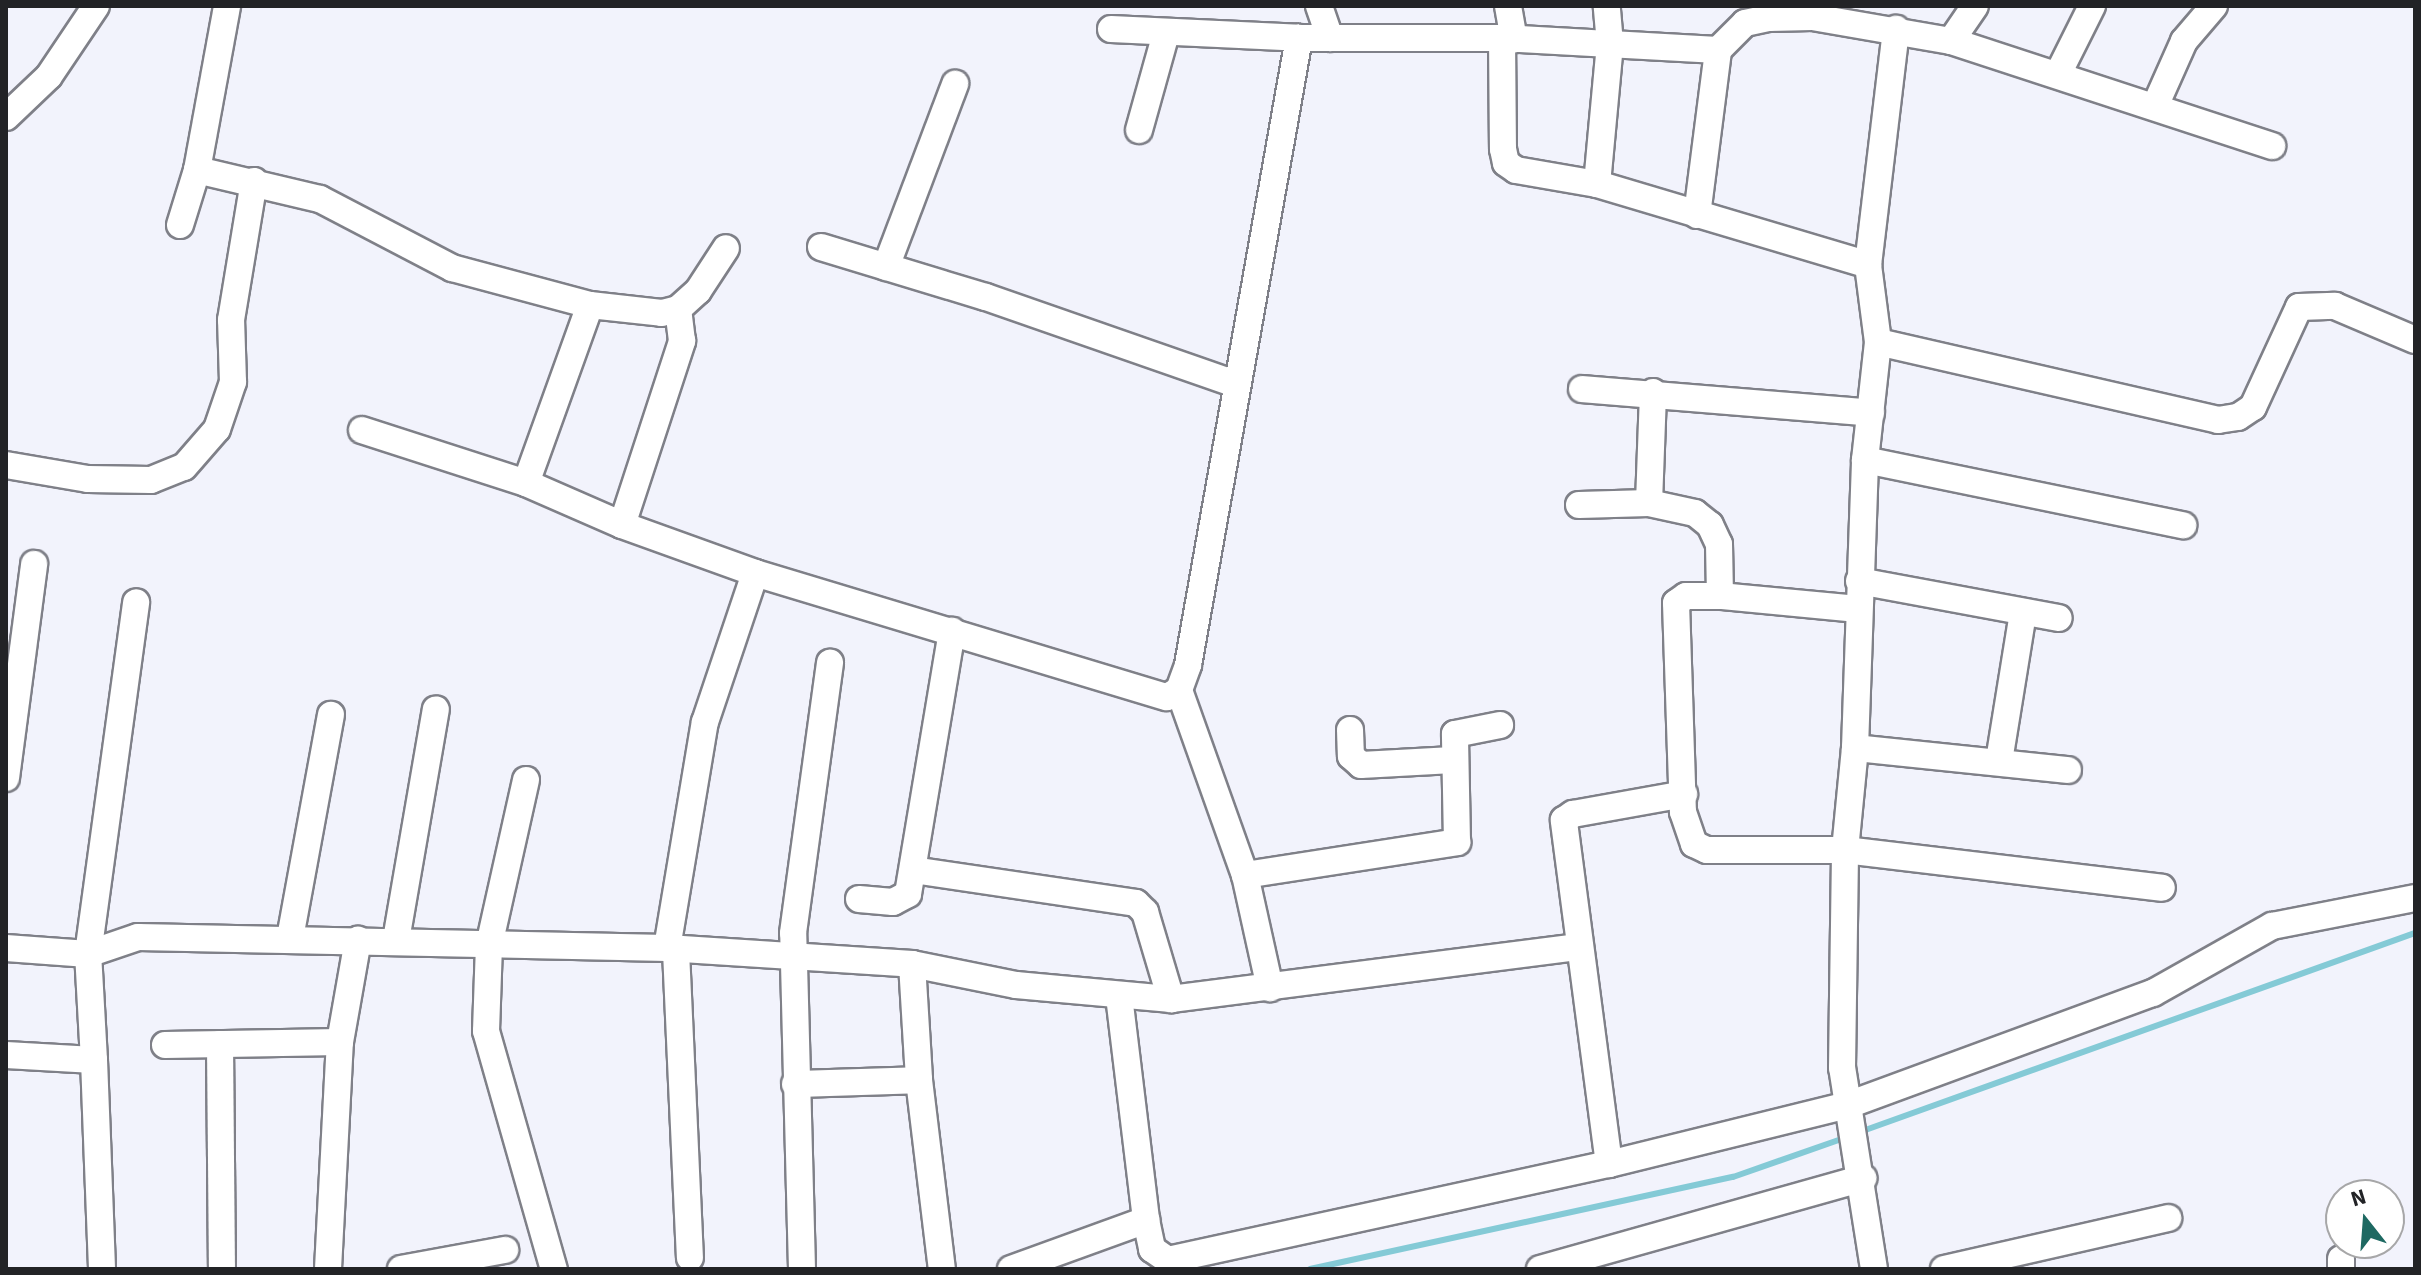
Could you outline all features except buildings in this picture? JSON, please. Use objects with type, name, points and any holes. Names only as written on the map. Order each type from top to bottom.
[{"type":"street","points":[[6,117],[49,76],[96,6]]},
{"type":"street","points":[[180,225],[197,170],[227,6]]},
{"type":"street","points":[[1319,6],[1330,38]]},
{"type":"street","points":[[1508,6],[1506,163],[1516,170],[1597,184],[1868,265]]},
{"type":"street","points":[[1597,184],[1610,44],[1607,6]]},
{"type":"street","points":[[1951,41],[1975,6]]},
{"type":"street","points":[[2058,74],[2092,6]]},
{"type":"street","points":[[2156,104],[2184,41],[2214,6]]},
{"type":"street","points":[[1697,215],[1718,50],[1745,23],[1769,18],[1812,17],[1896,29],[1951,41],[2156,104],[2272,146]]},
{"type":"street","points":[[1111,29],[1299,38],[1508,38],[1718,50]]},
{"type":"street","points":[[1874,1269],[1862,1173],[1842,1068],[1845,850],[1855,748],[1865,460],[1878,342],[1868,265],[1896,29]]},
{"type":"street","points":[[1139,130],[1166,33]]},
{"type":"street","points":[[1270,988],[1245,875],[1179,690],[1188,665],[1299,38]]},
{"type":"street","points":[[886,267],[955,84]]},
{"type":"street","points":[[197,170],[320,199],[452,268],[590,305],[662,313],[678,309],[698,291],[726,248]]},
{"type":"street","points":[[6,465],[88,479],[151,480],[184,467],[217,429],[233,382],[231,320],[254,181]]},
{"type":"street","points":[[821,247],[1236,384]]},
{"type":"street","points":[[526,483],[590,305]]},
{"type":"street","points":[[1878,342],[2218,420],[2238,417],[2253,407],[2299,307],[2335,306],[2415,340]]},
{"type":"street","points":[[622,525],[682,341],[678,309]]},
{"type":"street","points":[[1582,389],[1653,392],[1871,413]]},
{"type":"street","points":[[1649,503],[1653,392]]},
{"type":"street","points":[[362,430],[526,483],[622,525],[755,573],[952,631],[1155,696],[1179,690]]},
{"type":"street","points":[[1865,460],[2183,525]]},
{"type":"street","points":[[1579,505],[1649,503],[1695,513],[1710,525],[1719,544],[1720,596]]},
{"type":"street","points":[[6,778],[34,564]]},
{"type":"street","points":[[690,1258],[672,950],[705,722],[755,573]]},
{"type":"street","points":[[1859,581],[2059,618]]},
{"type":"street","points":[[1858,609],[1720,596],[1686,596],[1676,603],[1673,615],[1685,828],[1694,844],[1707,850],[1845,850],[2162,888]]},
{"type":"street","points":[[102,1269],[88,954],[136,602]]},
{"type":"street","points":[[1999,761],[2023,612]]},
{"type":"street","points":[[859,899],[901,900],[908,894],[952,631]]},
{"type":"street","points":[[802,1269],[795,1084],[796,884],[830,663]]},
{"type":"street","points":[[396,940],[436,709]]},
{"type":"street","points":[[290,938],[331,715]]},
{"type":"street","points":[[1245,875],[1449,847],[1459,834],[1453,760],[1455,734],[1500,725]]},
{"type":"street","points":[[1350,730],[1351,756],[1361,765],[1453,760]]},
{"type":"street","points":[[1855,748],[2068,770]]},
{"type":"street","points":[[526,780],[489,945],[486,1031],[521,1169],[554,1269]]},
{"type":"street","points":[[1609,1164],[1564,820],[1573,814],[1684,794]]},
{"type":"street","points":[[913,870],[1136,903],[1145,912],[1171,999]]},
{"type":"street","points":[[1119,996],[1146,1220],[1152,1249],[1168,1260],[1851,1113],[2153,993],[2272,926],[2415,898]]},
{"type":"street","points":[[6,948],[88,954],[138,937],[290,938],[795,955],[912,964],[1016,985],[1171,999],[1579,947]]},
{"type":"street","points":[[328,1269],[340,1042],[358,940]]},
{"type":"street","points":[[912,964],[919,1080],[942,1269]]},
{"type":"street","points":[[165,1045],[340,1042]]},
{"type":"street","points":[[220,1044],[222,1269]]},
{"type":"street","points":[[6,1055],[94,1060]]},
{"type":"street","points":[[795,1084],[919,1080]]},
{"type":"street","points":[[1540,1269],[1862,1173]]},
{"type":"street","points":[[1944,1269],[2168,1218]]},
{"type":"street","points":[[1011,1269],[1146,1220]]},
{"type":"street","points":[[401,1269],[505,1250]]},
{"type":"waterway","points":[[1857,1133],[2415,933]]},
{"type":"waterway","points":[[1310,1269],[1733,1177],[1847,1137]]}]
